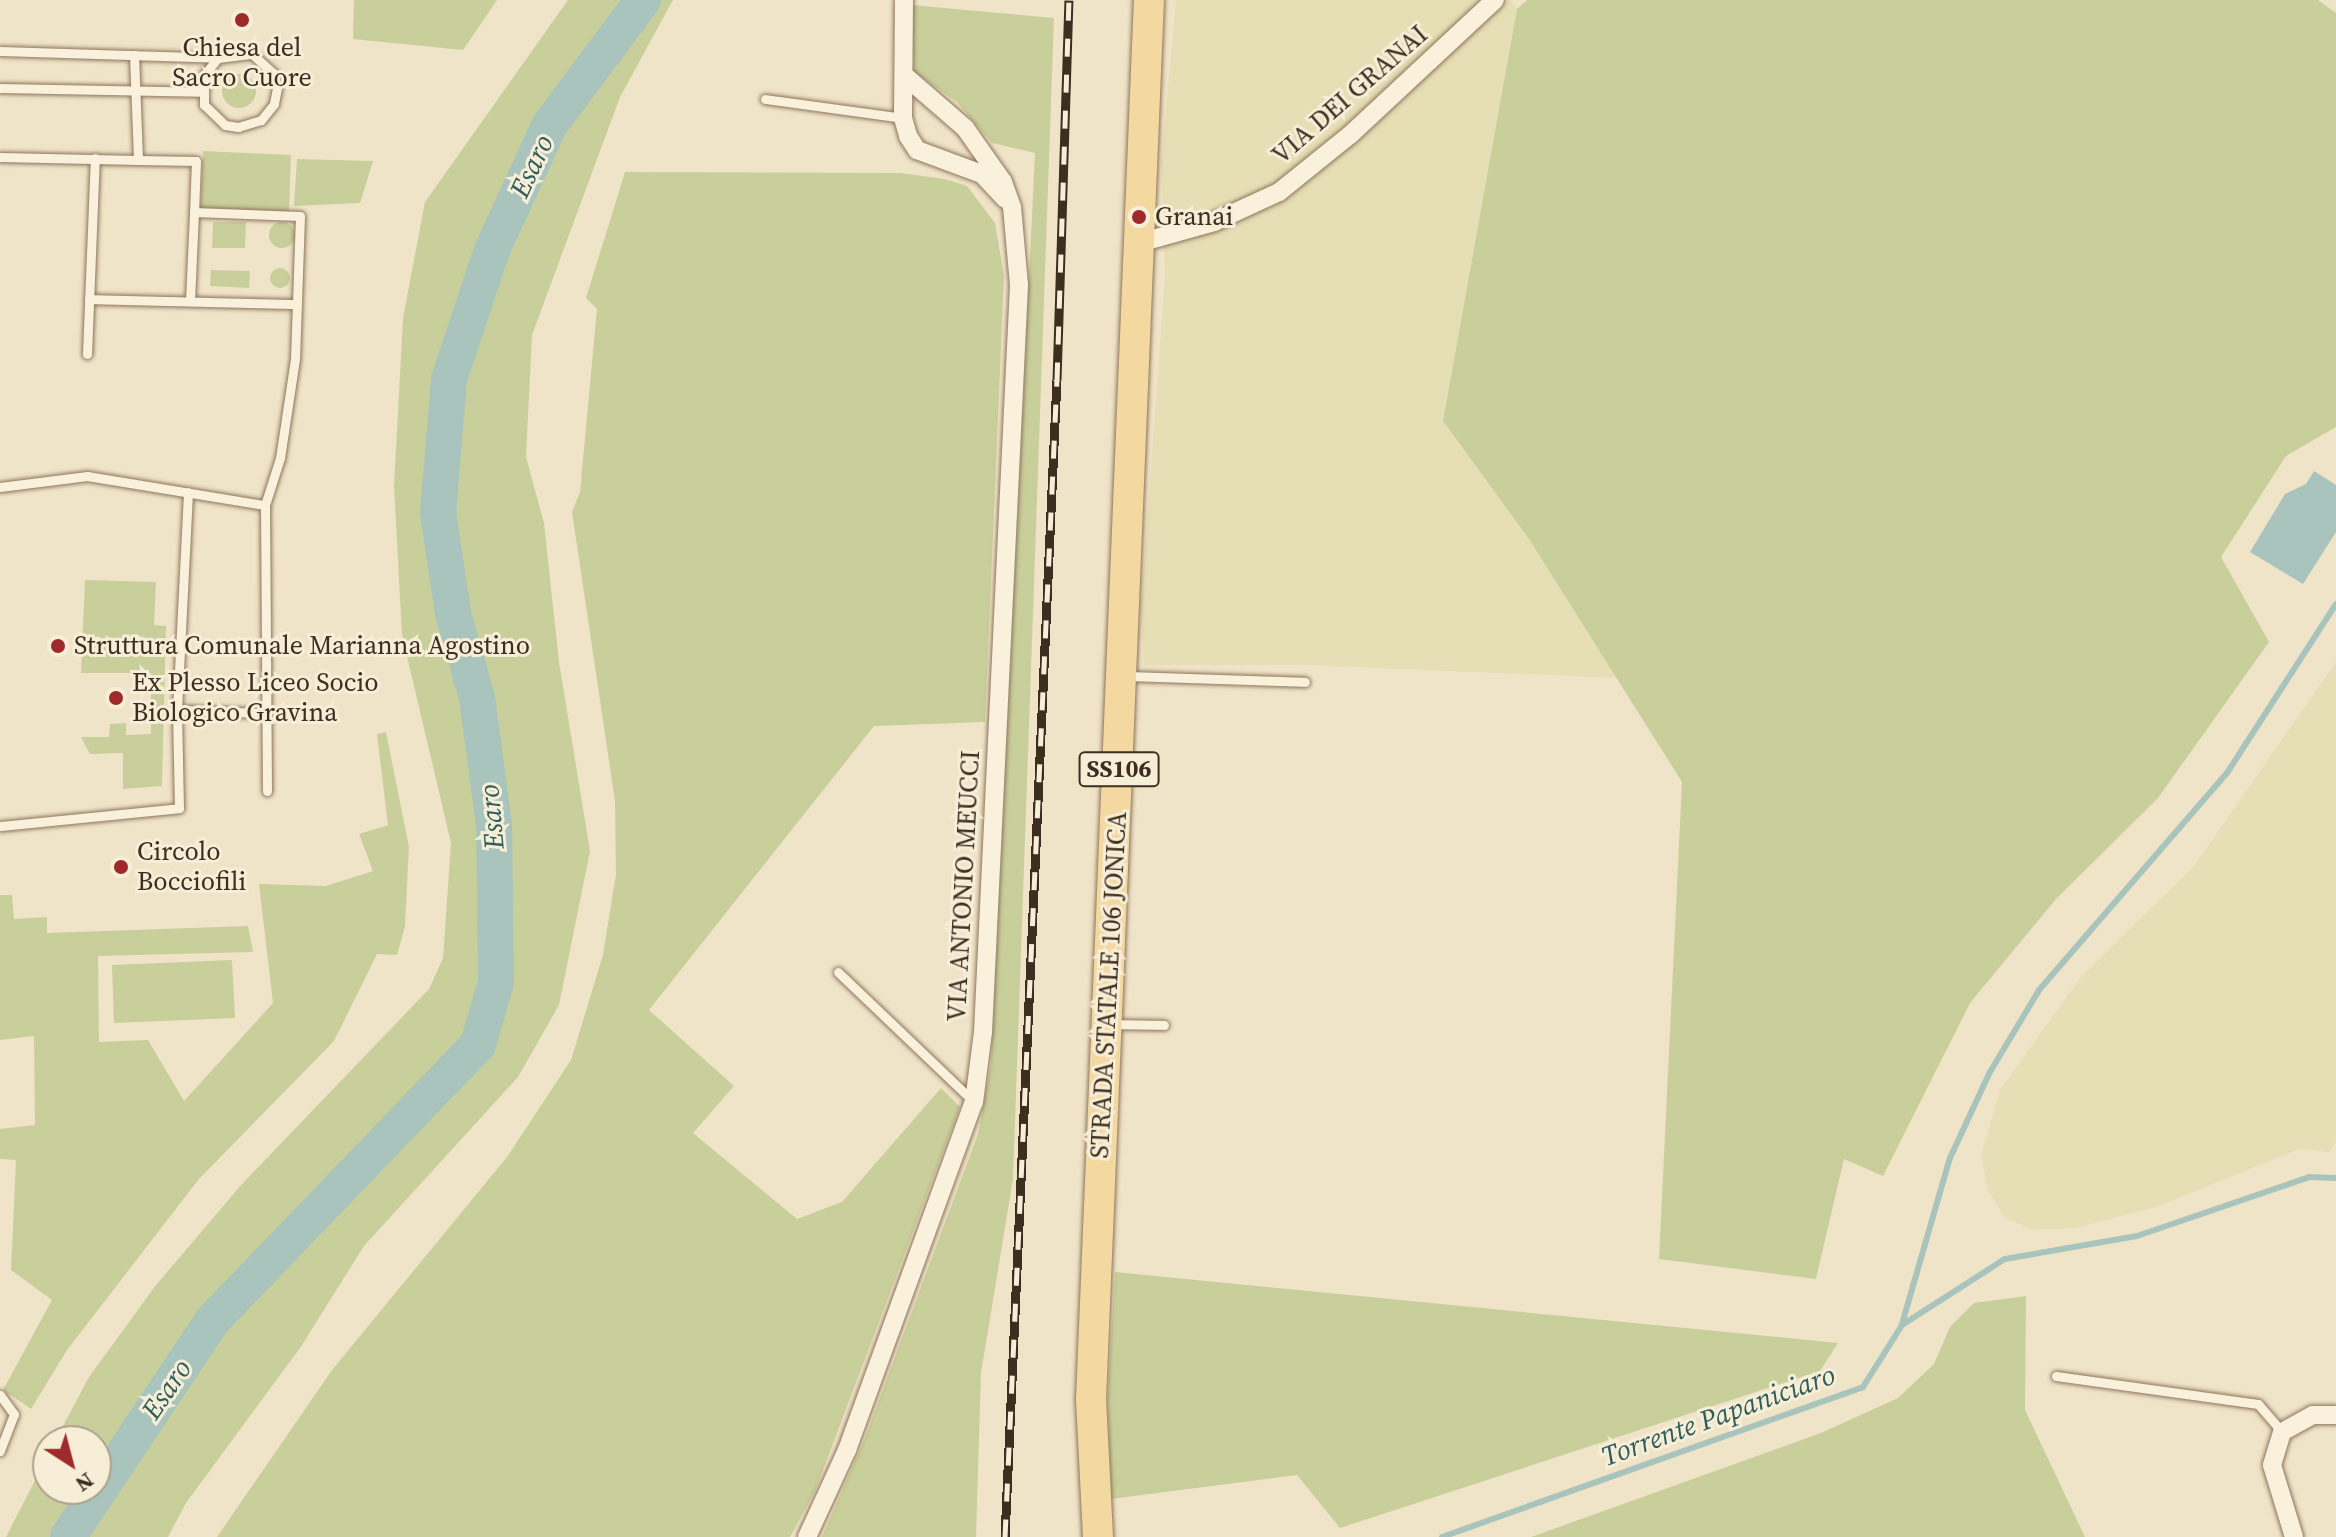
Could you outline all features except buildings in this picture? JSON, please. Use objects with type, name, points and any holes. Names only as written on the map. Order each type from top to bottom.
[{"type":"main road","name":"STRADA STATALE 106 JONICA","points":[[1098,1537],[1091,1400],[1149,0]]},
{"type":"street","points":[[904,0],[903,118],[917,150],[982,174],[1012,207]]},
{"type":"street","name":"VIA DEI GRANAI","points":[[1139,243],[1214,222],[1279,192],[1350,135],[1495,0]]},
{"type":"street","points":[[905,76],[956,119],[986,154],[1012,207]]},
{"type":"street","name":"VIA ANTONIO MEUCCI","points":[[807,1537],[847,1450],[974,1102],[983,1032],[1018,301],[1012,207]]},
{"type":"street","points":[[2294,1537],[2272,1465],[2282,1432],[2313,1415],[2336,1415]]},
{"type":"lane","points":[[0,51],[218,58],[238,52],[263,61],[274,74],[274,104],[261,120],[238,127],[213,117],[201,92],[204,75],[218,58]]},
{"type":"lane","points":[[134,55],[138,160]]},
{"type":"lane","points":[[0,88],[201,92]]},
{"type":"lane","points":[[765,99],[903,118]]},
{"type":"lane","points":[[0,157],[196,161],[190,301]]},
{"type":"lane","points":[[87,354],[95,158]]},
{"type":"lane","points":[[194,212],[300,216],[297,304],[280,458],[265,505],[267,791]]},
{"type":"lane","points":[[89,299],[297,304]]},
{"type":"lane","points":[[0,487],[87,476],[265,505]]},
{"type":"lane","points":[[0,826],[179,808],[177,710],[188,492]]},
{"type":"lane","points":[[1123,676],[1305,682]]},
{"type":"lane","points":[[177,710],[265,713]]},
{"type":"lane","points":[[838,972],[974,1102]]},
{"type":"lane","points":[[1106,1024],[1164,1025]]},
{"type":"lane","points":[[2056,1376],[2258,1404],[2282,1432]]},
{"type":"lane","points":[[0,1395],[14,1414],[0,1451]]},
{"type":"shaded area","points":[[1176,0],[1510,0],[1517,9],[1443,421],[1529,539],[1617,678],[1306,665],[1144,665],[1141,607],[1165,274],[1161,164]]},
{"type":"shaded area","points":[[2336,662],[2336,1141],[2330,1152],[2299,1149],[2156,1207],[2074,1228],[2034,1230],[2005,1218],[1988,1190],[1981,1156],[2000,1090],[2081,977],[2194,866]]},
{"type":"green space","points":[[354,0],[497,0],[463,50],[353,39]]},
{"type":"green space","points":[[568,0],[673,0],[620,97],[532,335],[526,457],[544,523],[559,662],[590,851],[559,1005],[518,1077],[364,1246],[300,1348],[186,1503],[168,1537],[6,1537],[32,1486],[32,1505],[112,1505],[112,1425],[64,1425],[89,1377],[156,1285],[242,1184],[429,989],[443,958],[451,843],[402,635],[394,486],[403,318],[425,202]]},
{"type":"green space","points":[[1527,0],[2318,0],[2336,13],[2336,427],[2286,456],[2221,557],[2269,642],[2158,798],[2056,899],[1970,1003],[1883,1176],[1844,1159],[1816,1279],[1659,1259],[1682,782],[1529,539],[1443,421],[1517,9]]},
{"type":"green space","points":[[912,5],[1054,18],[1013,1179],[981,1373],[976,1537],[822,1537],[865,1438],[978,1134],[991,1064],[1035,153],[992,143],[957,102],[914,72]]},
{"type":"green space","points":[[239,74],[251,79],[256,91],[251,103],[239,108],[227,103],[222,91],[227,79]]},
{"type":"green space","points":[[203,151],[291,155],[289,212],[201,208]]},
{"type":"green space","points":[[297,159],[373,161],[360,203],[294,206]]},
{"type":"green space","points":[[625,172],[900,173],[945,179],[967,186],[995,223],[1004,276],[985,722],[874,726],[649,1010],[734,1086],[693,1133],[797,1219],[842,1202],[941,1088],[960,1107],[815,1491],[790,1537],[217,1537],[332,1370],[507,1157],[571,1060],[603,955],[616,874],[615,801],[572,512],[580,492],[597,309],[586,298]]},
{"type":"green space","points":[[213,222],[246,222],[245,248],[212,248]]},
{"type":"green space","points":[[282,222],[291,226],[295,235],[291,244],[282,248],[273,244],[269,235],[273,226]]},
{"type":"green space","points":[[280,268],[287,271],[290,278],[287,285],[280,288],[273,285],[270,278],[273,271]]},
{"type":"green space","points":[[211,270],[250,271],[249,288],[210,286]]},
{"type":"green space","points":[[85,580],[156,582],[154,625],[166,626],[162,786],[123,789],[123,753],[90,754],[81,737],[109,737],[110,724],[126,723],[126,735],[151,734],[151,673],[81,673]]},
{"type":"green space","points":[[386,732],[409,847],[405,926],[397,955],[377,954],[334,1041],[199,1179],[67,1350],[31,1409],[3,1390],[52,1300],[11,1270],[16,1160],[0,1159],[0,1129],[35,1125],[34,1036],[0,1040],[0,895],[12,895],[14,919],[47,917],[47,933],[248,926],[253,952],[98,956],[99,1042],[148,1040],[184,1101],[273,1003],[259,884],[326,886],[373,871],[359,834],[388,825],[377,734]]},
{"type":"green space","points":[[232,960],[235,1018],[114,1023],[112,965]]},
{"type":"green space","points":[[1115,1272],[1838,1343],[1820,1371],[1340,1528],[1297,1475],[1111,1499],[1108,1397]]},
{"type":"green space","points":[[2026,1296],[2025,1410],[2085,1537],[1531,1537],[1821,1433],[1898,1398],[1934,1364],[1950,1327],[1974,1303]]},
{"type":"water","points":[[2314,471],[2336,485],[2336,532],[2303,584],[2250,552],[2285,494],[2306,484]]},
{"type":"waterway","name":"Esaro","points":[[68,1537],[212,1321],[478,1045],[496,982],[494,824],[477,698],[453,613],[438,513],[449,379],[492,250],[549,126],[643,0]]},
{"type":"waterway","points":[[1902,1324],[1950,1158],[1990,1072],[2039,990],[2227,773],[2336,604]]},
{"type":"waterway","name":"Torrente Papaniciaro","points":[[1442,1537],[1863,1387],[1902,1325],[2005,1259],[2137,1236],[2309,1177],[2336,1178]]},
{"type":"railway","points":[[1005,1537],[1057,380],[1069,0]]},
{"type":"place","name":"Chiesa del Sacro Cuore","points":[[242,20]]},
{"type":"place","name":"Granai","points":[[1139,217]]},
{"type":"place","name":"Struttura Comunale Marianna Agostino","points":[[58,646]]},
{"type":"place","name":"Ex Plesso Liceo Socio Biologico Gravina","points":[[116,698]]},
{"type":"place","name":"Circolo Bocciofili","points":[[121,867]]}]
